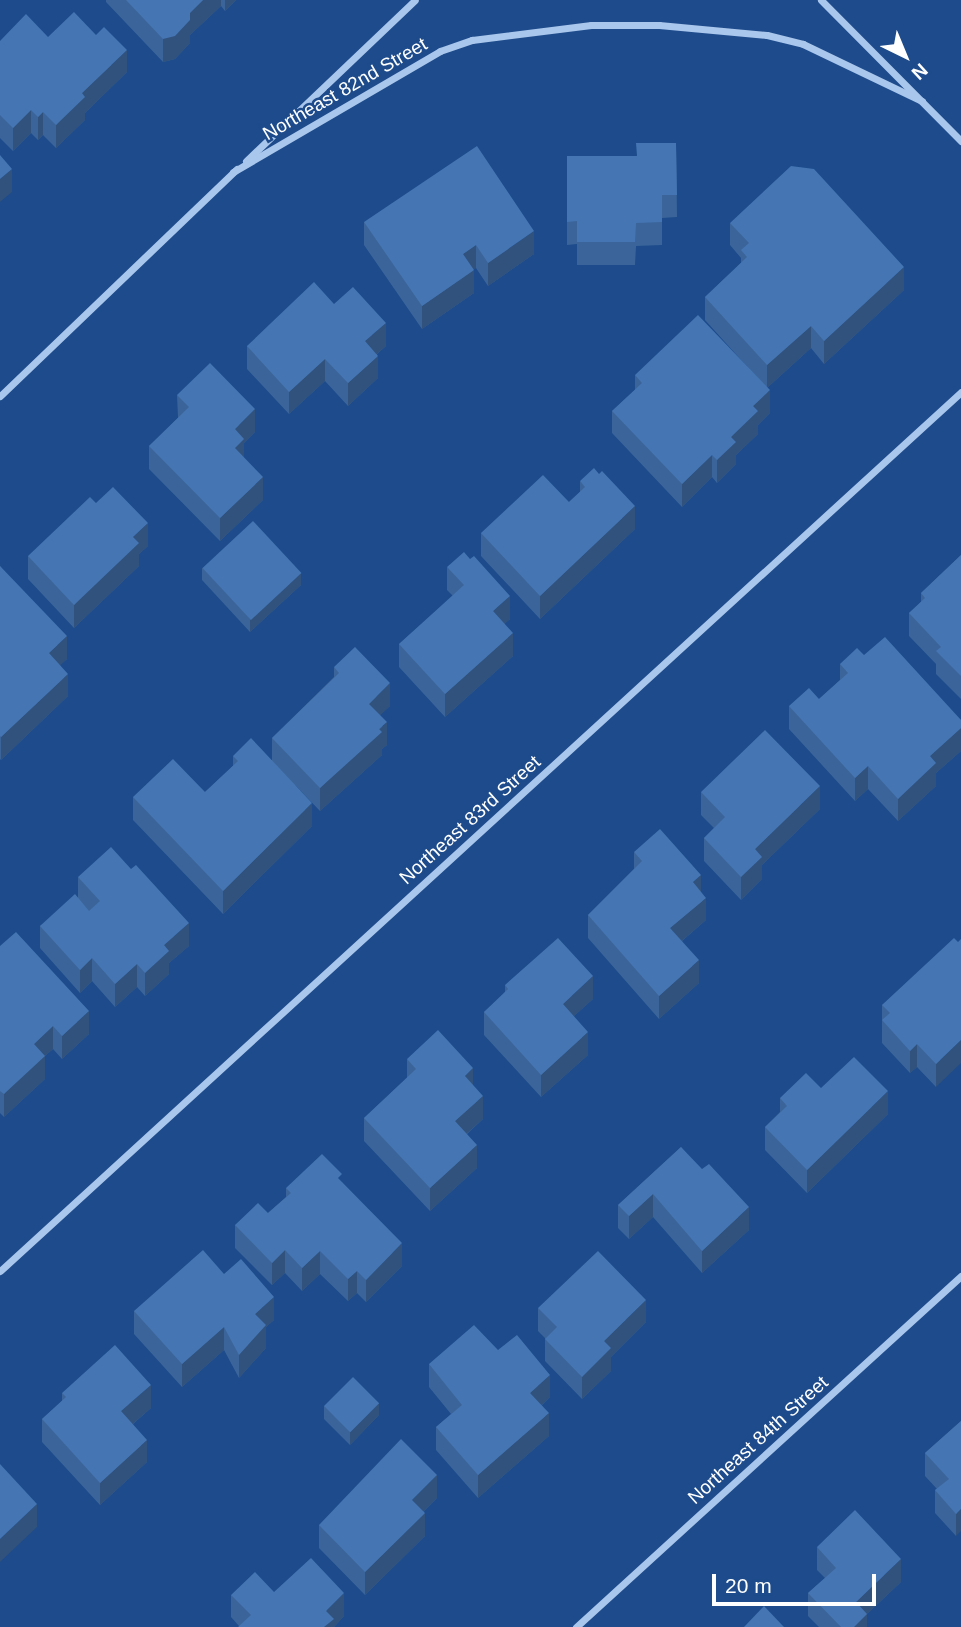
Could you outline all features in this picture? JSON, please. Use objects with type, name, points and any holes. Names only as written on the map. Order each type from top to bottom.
[{"type":"street","name":"Northeast 82nd Street","points":[[0,396],[415,0]]},
{"type":"street","points":[[821,0],[961,141]]},
{"type":"street","name":"Northeast 82nd Street","points":[[233,173],[440,51],[472,40],[591,25],[659,24],[767,35],[803,44],[922,101]]},
{"type":"street","name":"Northeast 83rd Street","points":[[0,1271],[961,392]]},
{"type":"street","name":"Northeast 84th Street","points":[[576,1627],[961,1276]]},
{"type":"building","points":[[126,0],[203,0],[190,13],[190,20],[175,36],[163,39]]},
{"type":"building","points":[[74,12],[96,35],[104,27],[127,50],[82,93],[85,97],[56,125],[43,112],[38,117],[31,110],[13,128],[0,115],[0,41],[26,14],[48,37]]},
{"type":"building","points":[[636,143],[676,143],[677,195],[662,195],[662,222],[636,223],[635,242],[577,242],[577,221],[567,222],[567,156],[637,156]]},
{"type":"building","points":[[477,146],[534,231],[488,263],[476,245],[463,254],[474,270],[422,306],[364,222]]},
{"type":"building","points":[[0,155],[12,169],[0,179]]},
{"type":"building","points":[[791,166],[814,169],[904,267],[824,341],[811,326],[767,365],[705,297],[747,257],[741,250],[749,243],[730,223]]},
{"type":"building","points":[[314,282],[334,304],[353,287],[386,323],[365,341],[378,356],[348,383],[325,359],[289,392],[247,346]]},
{"type":"building","points":[[698,315],[770,390],[753,406],[758,411],[731,437],[736,442],[717,460],[712,455],[682,484],[612,411],[642,383],[635,375]]},
{"type":"building","points":[[210,363],[255,409],[235,429],[244,439],[235,448],[263,477],[220,518],[149,446],[189,407],[177,395]]},
{"type":"building","points":[[594,468],[599,474],[602,471],[635,506],[540,596],[481,533],[543,475],[569,502],[585,487],[580,481]]},
{"type":"building","points":[[113,487],[148,523],[133,537],[139,543],[74,605],[28,556],[90,497],[96,503]]},
{"type":"building","points":[[253,521],[301,573],[251,620],[203,568]]},
{"type":"building","points":[[464,552],[470,559],[474,556],[510,596],[493,611],[513,633],[445,694],[399,644],[464,585],[447,567]]},
{"type":"building","points":[[961,555],[961,676],[936,651],[941,647],[909,613],[925,598],[921,593]]},
{"type":"building","points":[[0,566],[67,636],[49,653],[68,674],[1,737],[0,736]]},
{"type":"building","points":[[885,637],[961,720],[961,728],[930,756],[936,763],[898,799],[868,766],[855,778],[789,706],[809,688],[819,699],[848,673],[840,664],[857,648],[864,655]]},
{"type":"building","points":[[355,647],[390,683],[369,704],[387,722],[379,729],[382,732],[320,788],[272,738],[339,673],[334,667]]},
{"type":"building","points":[[765,730],[820,786],[755,849],[762,857],[741,877],[704,838],[725,817],[701,792]]},
{"type":"building","points":[[251,738],[312,803],[223,891],[133,797],[173,759],[205,792],[238,761],[233,756]]},
{"type":"building","points":[[660,829],[701,875],[693,882],[706,898],[670,928],[699,960],[659,996],[588,915],[642,861],[634,852]]},
{"type":"building","points":[[111,847],[131,869],[136,865],[189,923],[164,945],[169,951],[145,973],[137,964],[115,984],[92,958],[80,970],[40,926],[75,894],[89,911],[100,901],[78,877]]},
{"type":"building","points":[[16,932],[89,1011],[62,1036],[53,1026],[34,1044],[45,1056],[4,1094],[0,1091],[0,946]]},
{"type":"building","points":[[558,938],[593,976],[563,1004],[588,1032],[541,1075],[484,1012],[508,989],[505,985]]},
{"type":"building","points":[[954,938],[958,942],[961,939],[961,1040],[936,1064],[917,1044],[910,1051],[882,1020],[890,1013],[882,1005]]},
{"type":"building","points":[[438,1030],[473,1068],[465,1076],[483,1096],[455,1121],[477,1145],[430,1188],[364,1118],[416,1069],[407,1059]]},
{"type":"building","points":[[854,1057],[888,1091],[807,1170],[765,1127],[787,1106],[780,1098],[806,1073],[821,1088]]},
{"type":"building","points":[[681,1147],[702,1169],[709,1164],[749,1207],[702,1251],[653,1194],[629,1216],[618,1205]]},
{"type":"building","points":[[322,1154],[342,1174],[338,1178],[402,1243],[366,1280],[357,1271],[348,1279],[320,1251],[302,1268],[285,1250],[272,1263],[235,1225],[258,1203],[268,1213],[291,1193],[286,1188]]},
{"type":"building","points":[[203,1250],[224,1274],[241,1259],[274,1297],[255,1314],[266,1325],[239,1355],[224,1327],[182,1364],[134,1311]]},
{"type":"building","points":[[598,1251],[646,1300],[604,1341],[611,1348],[582,1377],[545,1339],[557,1327],[538,1308]]},
{"type":"building","points":[[474,1325],[498,1350],[517,1335],[550,1375],[530,1393],[549,1413],[478,1475],[436,1427],[462,1405],[429,1364]]},
{"type":"building","points":[[115,1345],[151,1385],[121,1411],[147,1440],[100,1483],[42,1419],[66,1397],[62,1393]]},
{"type":"building","points":[[353,1377],[379,1403],[350,1432],[324,1406]]},
{"type":"building","points":[[961,1421],[961,1509],[956,1514],[935,1490],[949,1479],[925,1453]]},
{"type":"building","points":[[401,1439],[437,1475],[412,1500],[425,1513],[365,1572],[319,1525]]},
{"type":"building","points":[[0,1464],[37,1504],[0,1539]]},
{"type":"building","points":[[855,1510],[901,1559],[856,1602],[867,1614],[854,1627],[841,1627],[808,1593],[836,1568],[817,1547]]},
{"type":"building","points":[[311,1558],[344,1593],[326,1611],[334,1619],[324,1627],[238,1627],[251,1615],[231,1595],[255,1572],[274,1592]]},
{"type":"building","points":[[764,1606],[784,1627],[744,1627]]}]
